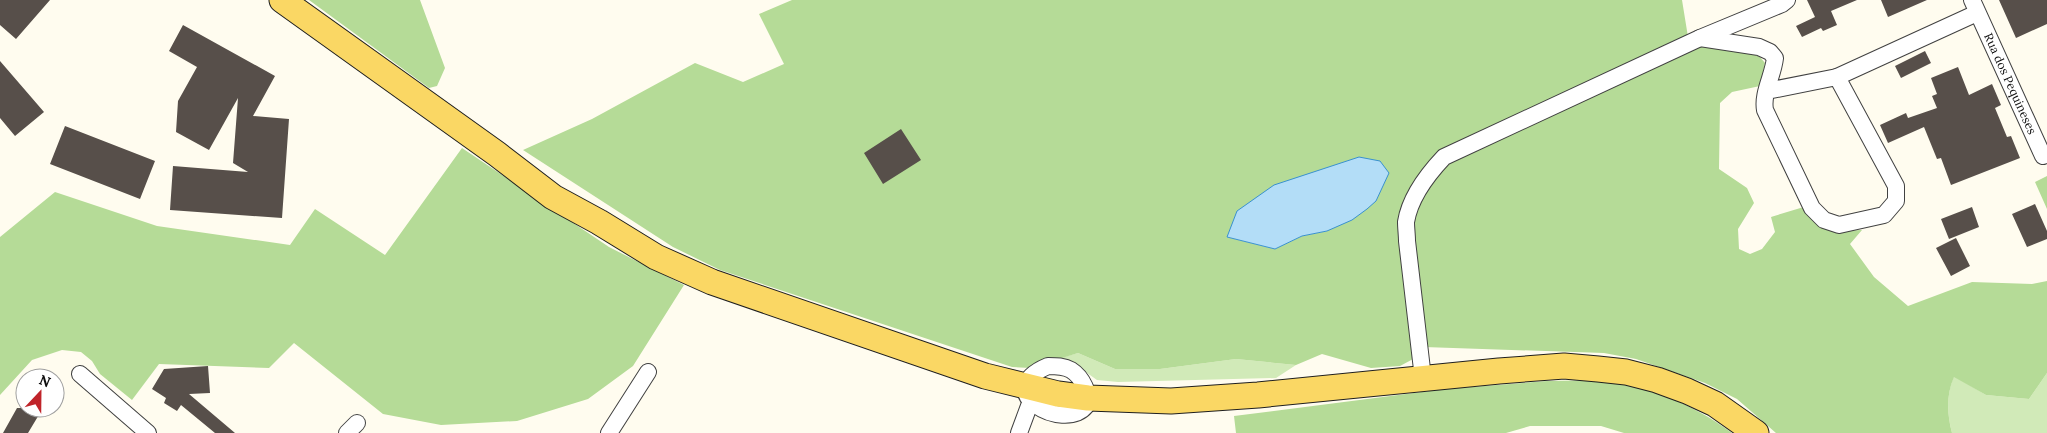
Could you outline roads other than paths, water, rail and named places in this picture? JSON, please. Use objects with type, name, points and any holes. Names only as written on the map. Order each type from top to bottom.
[{"type":"main road","points":[[282,0],[498,154],[553,197],[599,222],[656,257],[712,282],[985,376],[1033,409],[1081,414],[1171,401],[1258,395],[1564,366],[1626,372],[1656,380],[1715,404],[1756,433]]},
{"type":"street","points":[[1423,378],[1406,221],[1420,186],[1430,171],[1444,157],[1700,38],[1782,4],[1787,0]]},
{"type":"street","name":"Rua dos Pequineses","points":[[1767,91],[1838,78],[1974,6],[2043,156]]},
{"type":"street","points":[[1700,38],[1759,47],[1770,52],[1775,58],[1774,69],[1764,100],[1765,110],[1812,208],[1824,220],[1839,225],[1884,215],[1896,201],[1896,186],[1838,78]]},
{"type":"street","points":[[608,433],[648,372]]},
{"type":"street","points":[[80,374],[148,433]]},
{"type":"street","points":[[1019,433],[1033,409]]},
{"type":"water","points":[[1359,157],[1380,161],[1389,173],[1376,201],[1352,220],[1327,231],[1302,236],[1275,249],[1227,237],[1237,211],[1274,185]]}]
